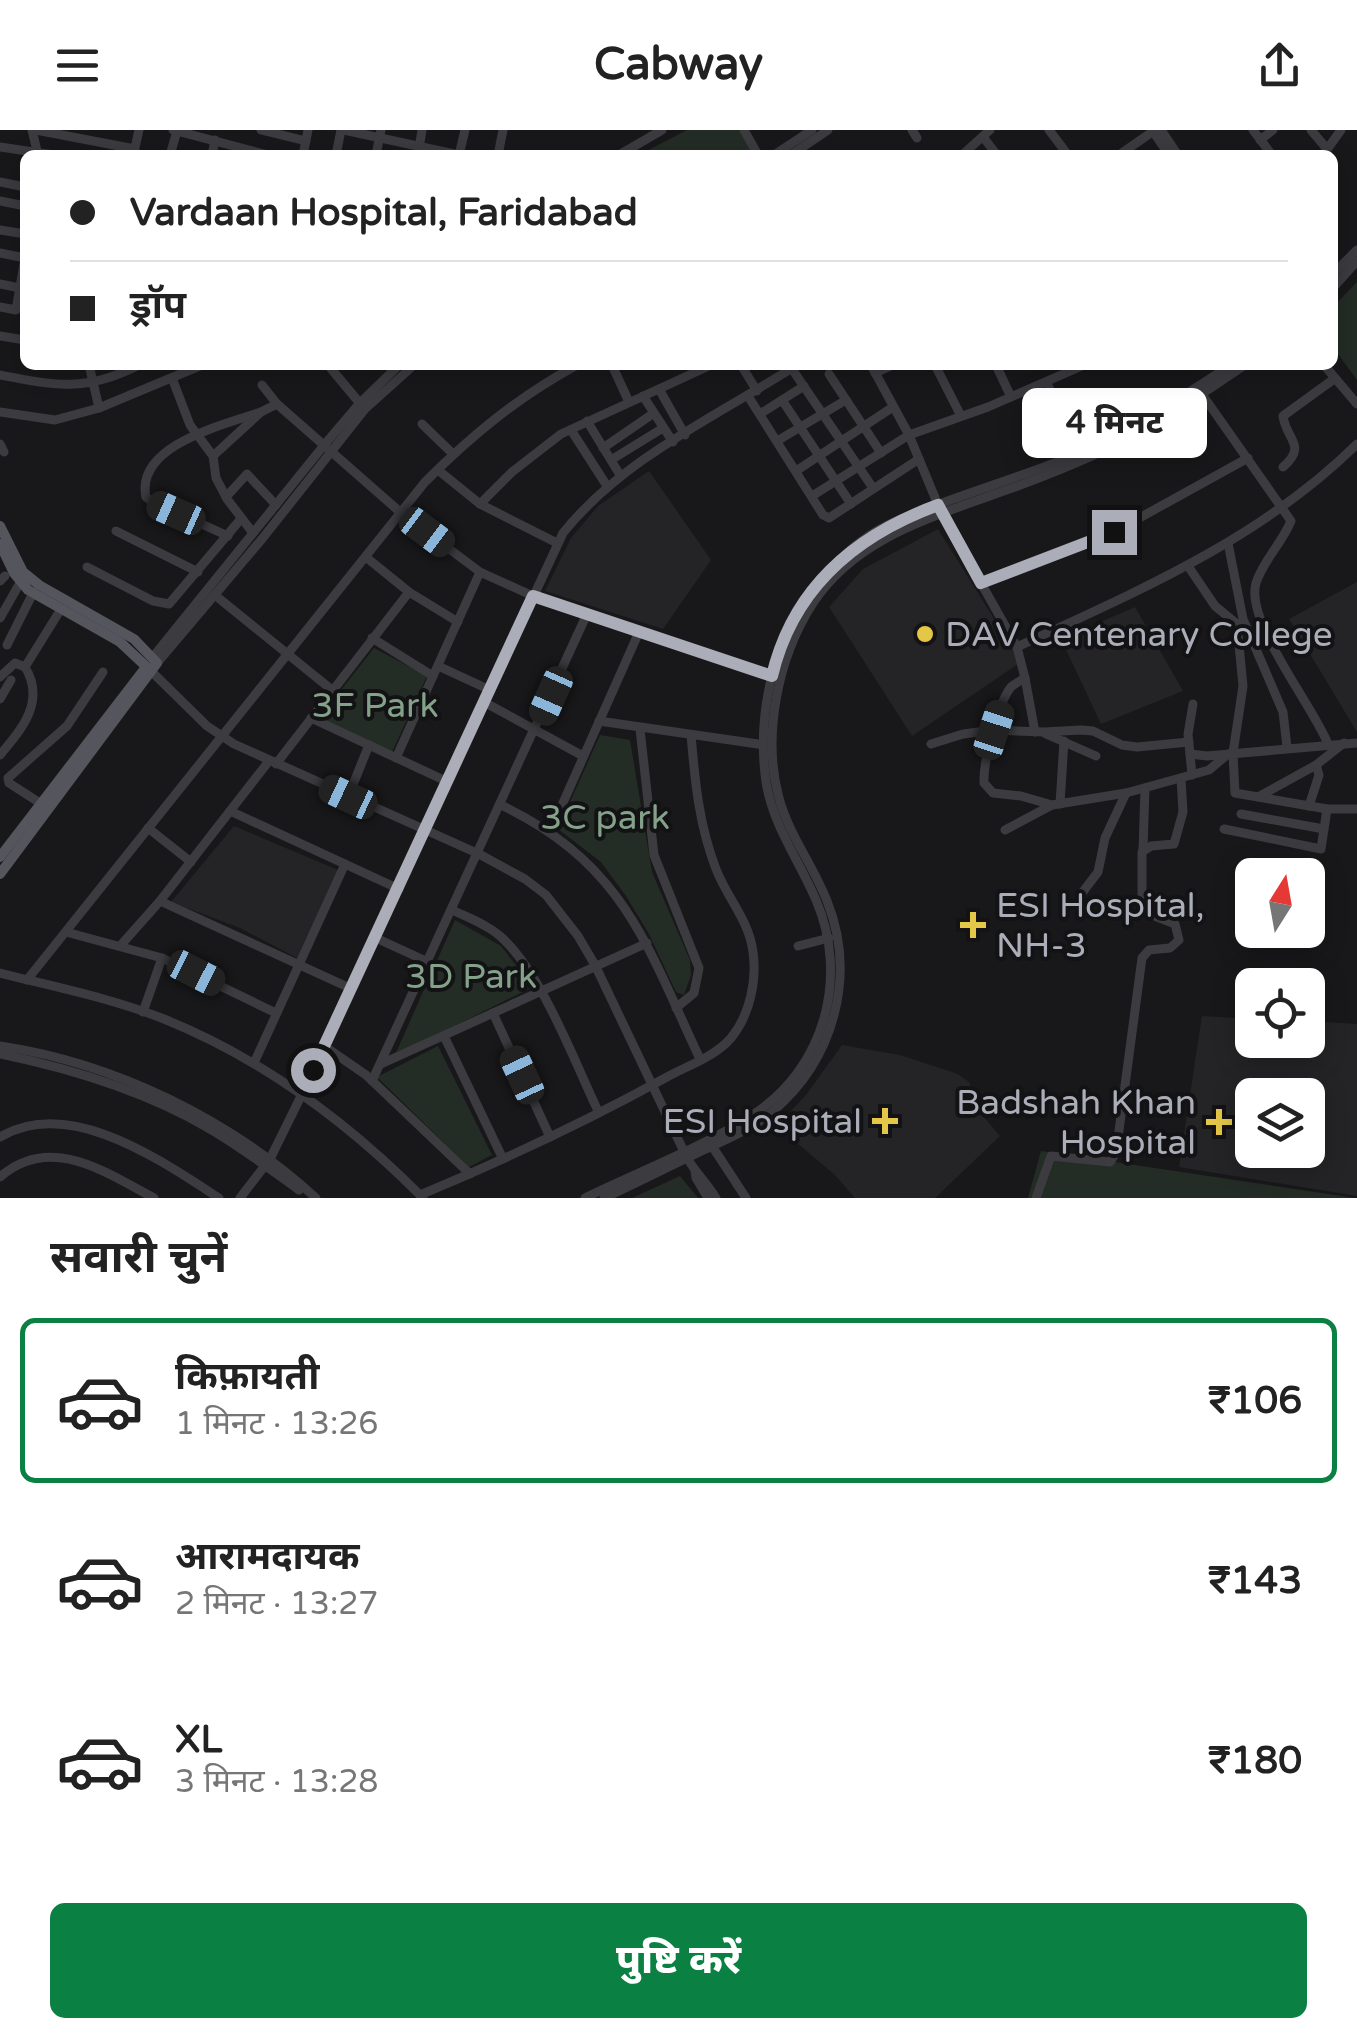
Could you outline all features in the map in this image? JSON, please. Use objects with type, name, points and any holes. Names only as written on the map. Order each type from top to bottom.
[{"type":"main road","points":[[0,526],[10,576]]},
{"type":"main road","points":[[0,544],[10,576],[152,664]]},
{"type":"main road","points":[[10,576],[39,586],[134,639],[152,664]]},
{"type":"main road","points":[[0,856],[152,664]]},
{"type":"main road","points":[[0,874],[152,664]]},
{"type":"street","points":[[34,130],[125,150]]},
{"type":"street","points":[[175,130],[196,132],[250,150]]},
{"type":"street","points":[[214,150],[224,130]]},
{"type":"street","points":[[261,130],[307,136]]},
{"type":"street","points":[[342,130],[380,134],[416,150]]},
{"type":"street","points":[[627,150],[662,130]]},
{"type":"street","points":[[782,150],[812,130]]},
{"type":"street","points":[[798,150],[828,130]]},
{"type":"street","points":[[1049,130],[1064,150]]},
{"type":"street","points":[[1125,150],[1155,130],[1173,150]]},
{"type":"street","points":[[1253,130],[1268,150]]},
{"type":"street","points":[[1260,140],[1273,130]]},
{"type":"street","points":[[1327,150],[1342,130]]},
{"type":"street","points":[[1338,269],[1357,250]]},
{"type":"street","points":[[1338,282],[1357,261]]},
{"type":"street","points":[[0,284],[20,288],[16,310],[0,308]]},
{"type":"street","points":[[90,370],[100,408]]},
{"type":"street","points":[[0,375],[52,386],[94,384],[122,370]]},
{"type":"street","points":[[0,412],[56,420],[100,408],[190,370]]},
{"type":"street","points":[[332,370],[363,406]]},
{"type":"street","points":[[152,664],[216,596],[329,448],[395,370]]},
{"type":"street","points":[[363,406],[408,370]]},
{"type":"street","points":[[27,980],[400,512],[473,434],[530,390],[568,370]]},
{"type":"street","points":[[614,370],[629,402]]},
{"type":"street","points":[[480,504],[512,472],[571,430],[700,370]]},
{"type":"street","points":[[743,370],[760,414],[823,515],[829,518],[920,460]]},
{"type":"street","points":[[240,1198],[268,1163],[302,1094],[557,543],[582,509],[620,475],[790,370]]},
{"type":"street","points":[[796,370],[874,488]]},
{"type":"street","points":[[875,370],[909,435],[940,509],[1017,647],[1040,732]]},
{"type":"street","points":[[938,370],[960,414]]},
{"type":"street","points":[[998,370],[1011,398]]},
{"type":"street","points":[[812,496],[909,435],[1011,398],[1074,370]]},
{"type":"street","points":[[1199,390],[1224,370]]},
{"type":"street","points":[[584,1198],[752,1127],[774,1111],[820,1055],[836,1016],[841,958],[837,932],[827,899],[789,827],[778,796],[773,750],[777,677],[786,634],[832,567],[864,540],[900,519],[940,509],[1079,457],[1236,370]]},
{"type":"street","points":[[1327,370],[1357,404]]},
{"type":"street","points":[[829,374],[881,453]]},
{"type":"street","points":[[172,378],[190,425],[213,456],[216,478],[240,520],[253,533]]},
{"type":"street","points":[[1283,467],[1295,457],[1296,450],[1282,416],[1334,380]]},
{"type":"street","points":[[1047,383],[1079,457]]},
{"type":"street","points":[[262,385],[277,404],[400,512],[480,572],[533,596],[777,677]]},
{"type":"street","points":[[760,414],[804,386]]},
{"type":"street","points":[[659,388],[684,435]]},
{"type":"street","points":[[1199,390],[1284,508],[1290,522],[1256,581],[1254,599],[1282,665],[1317,718],[1328,744]]},
{"type":"street","points":[[643,396],[673,442]]},
{"type":"street","points":[[782,400],[851,504]]},
{"type":"street","points":[[777,442],[846,400]]},
{"type":"street","points":[[228,536],[151,501],[144,492],[164,452],[198,433],[277,404]]},
{"type":"street","points":[[796,471],[894,406]]},
{"type":"street","points":[[213,456],[260,412]]},
{"type":"street","points":[[603,448],[654,413]]},
{"type":"street","points":[[587,421],[620,475]]},
{"type":"street","points":[[422,424],[453,454]]},
{"type":"street","points":[[611,460],[663,428]]},
{"type":"street","points":[[571,430],[607,486]]},
{"type":"street","points":[[1017,647],[1188,566],[1284,508],[1323,478],[1357,444]]},
{"type":"street","points":[[152,664],[253,533],[329,448]]},
{"type":"street","points":[[981,583],[1114,532],[1248,458]]},
{"type":"street","points":[[438,470],[480,504],[557,543]]},
{"type":"street","points":[[226,497],[247,474],[276,505]]},
{"type":"street","points":[[87,567],[162,604],[175,601],[240,520]]},
{"type":"street","points":[[116,531],[198,572]]},
{"type":"street","points":[[1228,542],[1243,619],[1283,712],[1288,747]]},
{"type":"street","points":[[367,558],[409,592],[458,622]]},
{"type":"street","points":[[1188,566],[1216,606],[1236,624],[1243,686],[1230,754],[1234,792],[1327,809],[1357,810]]},
{"type":"street","points":[[396,758],[480,572]]},
{"type":"street","points":[[0,618],[10,576]]},
{"type":"street","points":[[121,944],[311,718],[409,592]]},
{"type":"street","points":[[8,645],[33,593]]},
{"type":"street","points":[[216,596],[332,690]]},
{"type":"street","points":[[25,666],[60,608]]},
{"type":"street","points":[[372,1081],[587,614]]},
{"type":"street","points":[[550,832],[639,632]]},
{"type":"street","points":[[372,638],[436,671],[490,690]]},
{"type":"street","points":[[0,677],[15,664],[25,666]]},
{"type":"street","points":[[152,664],[220,736],[479,854],[546,895],[595,965],[708,1198]]},
{"type":"street","points":[[1,752],[22,730],[31,710],[33,687],[25,666]]},
{"type":"street","points":[[40,804],[8,782],[8,778],[67,726],[102,672]]},
{"type":"street","points":[[604,1198],[756,1113],[807,1060],[822,1031],[830,1004],[829,938],[817,900],[779,828],[766,782],[767,702],[777,677]]},
{"type":"street","points":[[1025,678],[1010,688],[994,730],[984,769],[986,787],[993,793],[1056,804]]},
{"type":"street","points":[[0,698],[12,680]]},
{"type":"street","points":[[484,702],[583,756]]},
{"type":"street","points":[[1192,774],[1189,742],[1193,704]]},
{"type":"street","points":[[311,718],[448,782]]},
{"type":"street","points":[[599,721],[764,746]]},
{"type":"street","points":[[640,730],[654,855],[699,968],[694,993],[676,1008]]},
{"type":"street","points":[[931,744],[994,730],[1092,731],[1122,745],[1137,747],[1189,742]]},
{"type":"street","points":[[1040,732],[1096,756]]},
{"type":"street","points":[[0,974],[143,1012],[254,1063],[348,1129],[421,1196],[654,1085],[724,1045],[738,1028],[752,989],[754,954],[747,928],[718,876],[700,822],[690,736]]},
{"type":"street","points":[[1056,804],[1064,741]]},
{"type":"street","points":[[1257,798],[1316,765],[1344,743]]},
{"type":"street","points":[[1190,754],[1357,743]]},
{"type":"street","points":[[348,797],[369,745]]},
{"type":"street","points":[[1004,830],[1056,804],[1126,793],[1209,770],[1230,754]]},
{"type":"street","points":[[1309,806],[1319,775],[1316,765]]},
{"type":"street","points":[[1143,850],[1173,845],[1183,812],[1181,778]]},
{"type":"street","points":[[1036,1198],[1052,1156],[1110,1162],[1116,1153],[1142,958],[1156,947],[1176,945],[1180,934],[1170,920],[1142,911],[1145,788]]},
{"type":"street","points":[[1082,893],[1098,872],[1105,838],[1126,793]]},
{"type":"street","points":[[500,805],[550,832],[612,888],[646,942],[700,1059]]},
{"type":"street","points":[[1224,829],[1321,849],[1327,809]]},
{"type":"street","points":[[230,811],[399,889]]},
{"type":"street","points":[[1241,814],[1324,829]]},
{"type":"street","points":[[148,828],[192,862]]},
{"type":"street","points":[[254,1063],[345,864]]},
{"type":"street","points":[[160,901],[352,989]]},
{"type":"street","points":[[452,910],[503,938],[521,959],[598,1113]]},
{"type":"street","points":[[66,932],[162,958],[276,1014]]},
{"type":"street","points":[[376,938],[428,962]]},
{"type":"street","points":[[798,946],[829,938]]},
{"type":"street","points":[[380,1064],[646,942]]},
{"type":"street","points":[[143,1012],[162,958]]},
{"type":"street","points":[[493,1013],[550,1136]]},
{"type":"street","points":[[444,1036],[504,1159]]},
{"type":"street","points":[[0,1046],[58,1059],[138,1086],[201,1115],[313,1198]]},
{"type":"street","points":[[324,1046],[372,1081],[470,1174]]},
{"type":"street","points":[[0,1054],[74,1072],[132,1092],[210,1129],[268,1163]]},
{"type":"street","points":[[0,1136],[46,1122],[92,1131],[166,1166],[218,1198]]},
{"type":"street","points":[[712,1146],[746,1198]]},
{"type":"street","points":[[0,1177],[23,1162],[42,1156],[66,1156],[154,1198]]},
{"type":"street","points":[[696,1172],[702,1174],[716,1198]]},
{"type":"shaded area","points":[[649,471],[711,560],[663,629],[545,591],[571,538],[598,506]]},
{"type":"shaded area","name":"DAV Centenary College","points":[[938,529],[1021,662],[912,736],[829,607],[863,569]]},
{"type":"shaded area","points":[[1357,582],[1357,732],[1289,619]]},
{"type":"shaded area","points":[[1135,607],[1183,691],[1101,724],[1061,639]]},
{"type":"shaded area","points":[[234,826],[338,870],[297,958],[240,928],[171,902]]},
{"type":"shaded area","name":"Badshah Khan Hospital","points":[[1202,1016],[1235,1018],[1235,1058],[1325,1058],[1325,1022],[1357,1024],[1357,1196],[1179,1167]]},
{"type":"shaded area","name":"ESI Hospital","points":[[842,1045],[900,1055],[958,1074],[969,1082],[983,1116],[1000,1136],[935,1198],[855,1198],[835,1175],[777,1126],[806,1095]]},
{"type":"green space","points":[[687,130],[743,130],[755,150],[649,150]]},
{"type":"green space","points":[[1357,282],[1357,380],[1338,354],[1338,302]]},
{"type":"green space","name":"3F Park","points":[[374,648],[427,676],[392,752],[319,718]]},
{"type":"green space","name":"3C park","points":[[600,735],[630,740],[652,872],[690,960],[691,975],[684,995],[676,992],[649,934],[601,862],[558,829]]},
{"type":"green space","name":"3D Park","points":[[455,920],[501,946],[533,987],[395,1055]]},
{"type":"green space","points":[[438,1046],[492,1155],[469,1167],[377,1077]]},
{"type":"green space","points":[[1041,1151],[1355,1198],[1028,1198]]},
{"type":"green space","points":[[680,1176],[698,1198],[632,1198]]},
{"type":"place","name":"DAV Centenary College","points":[[925,634]]},
{"type":"place","name":"ESI Hospital, NH-3","points":[[973,925]]},
{"type":"place","name":"ESI Hospital","points":[[885,1121]]},
{"type":"place","name":"Badshah Khan Hospital","points":[[1219,1122]]},
{"type":"route","points":[[313,1070],[533,596],[772,676],[786,634],[832,567],[864,540],[900,519],[938,505],[981,583],[1114,532]]}]
